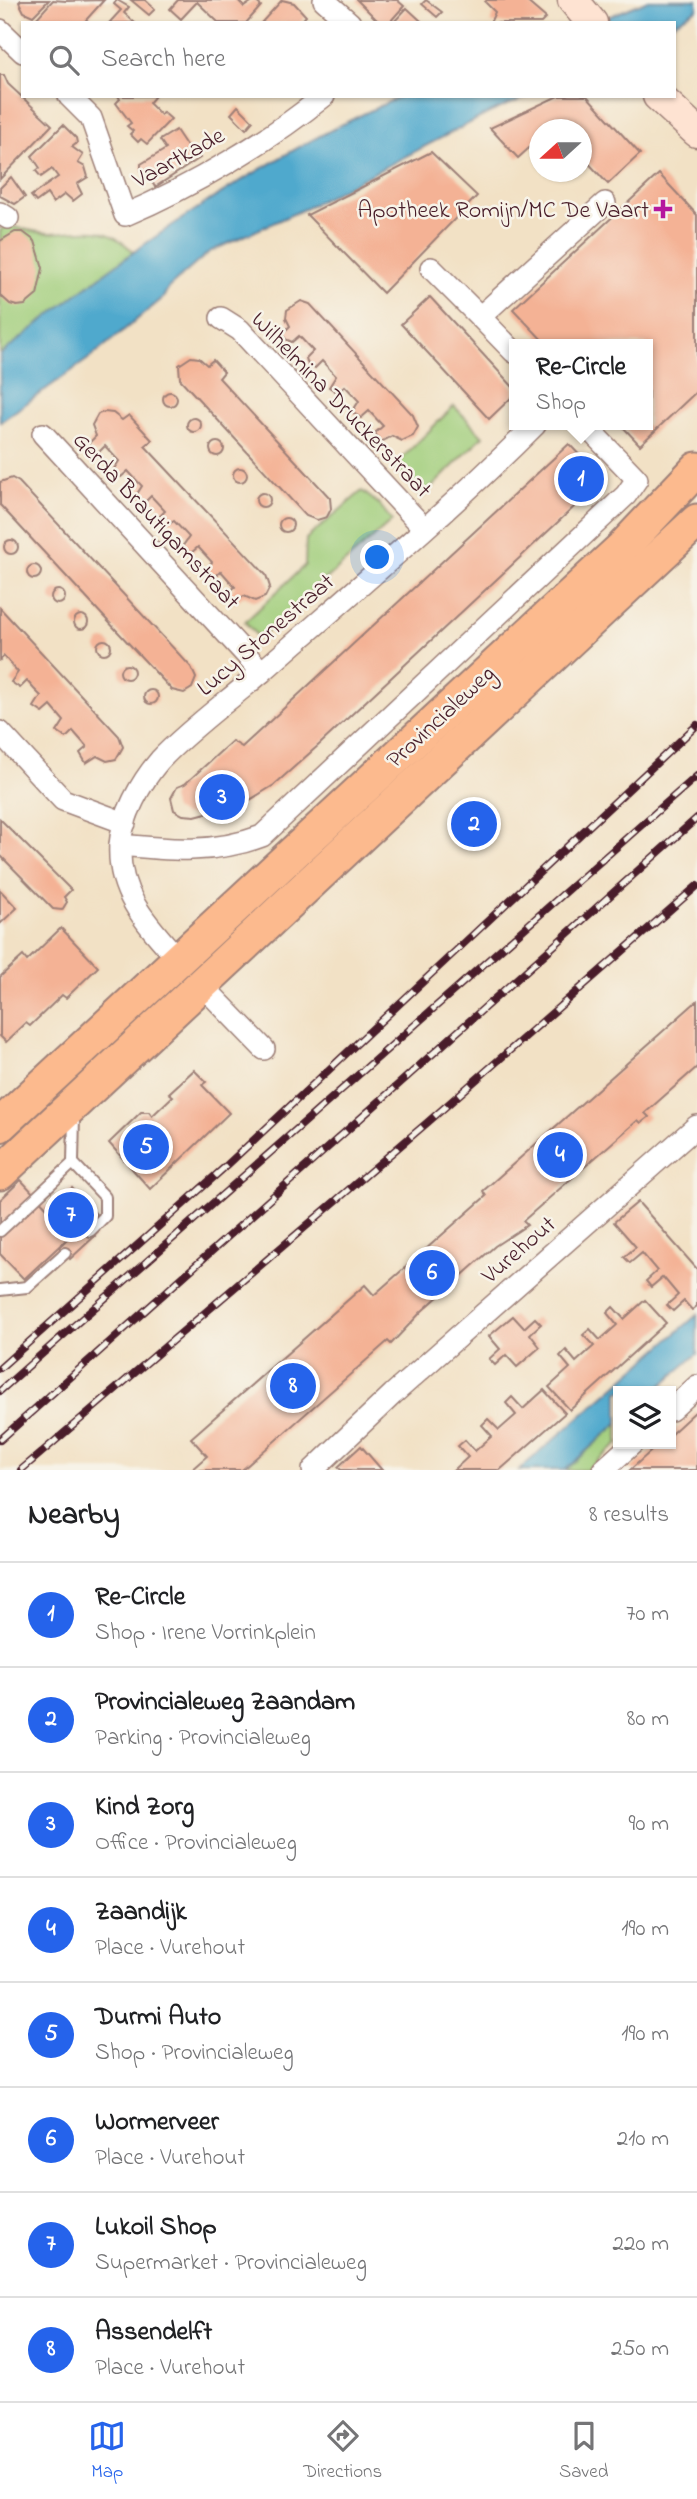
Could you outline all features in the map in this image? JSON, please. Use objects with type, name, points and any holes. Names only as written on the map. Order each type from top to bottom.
[{"type":"main road","name":"Provincialeweg","points":[[0,1125],[623,547],[697,469]]},
{"type":"main road","name":"Provincialeweg","points":[[2,1167],[74,1104],[578,636],[697,521]]},
{"type":"main road","points":[[178,959],[201,984]]},
{"type":"street","points":[[324,0],[347,21]]},
{"type":"street","points":[[0,30],[21,50]]},
{"type":"street","name":"Vaartkade","points":[[71,98],[91,118],[125,215],[163,199],[299,117],[322,98]]},
{"type":"street","points":[[660,98],[697,132]]},
{"type":"street","points":[[480,317],[605,203]]},
{"type":"street","points":[[431,268],[509,347]]},
{"type":"street","name":"Wilhelmina Druckerstraat","points":[[221,318],[240,330],[424,528]]},
{"type":"street","name":"Lucy Stonestraat","points":[[178,959],[135,908],[122,880],[120,845],[125,823],[136,797],[159,762],[424,528],[530,430]]},
{"type":"street","name":"Provincialeweg","points":[[120,845],[207,850],[236,845],[262,836],[626,495],[636,479],[590,430]]},
{"type":"street","name":"Gerda Brautigamstraat","points":[[43,434],[262,672]]},
{"type":"street","points":[[0,732],[63,800],[125,823]]},
{"type":"street","points":[[201,984],[264,1049]]},
{"type":"street","name":"Vurehout","points":[[313,1470],[419,1370],[697,1126]]},
{"type":"street","points":[[676,1405],[697,1386]]},
{"type":"street","points":[[603,1470],[626,1449]]},
{"type":"lane","points":[[74,1104],[73,1163],[105,1197],[105,1216],[90,1231]]},
{"type":"lane","points":[[0,1231],[73,1163]]},
{"type":"lane","points":[[0,1290],[27,1287],[65,1253]]},
{"type":"green space","points":[[6,225],[45,233],[95,231],[113,236],[134,252],[0,355],[0,231]]},
{"type":"green space","points":[[454,406],[483,436],[422,497],[393,467]]},
{"type":"green space","points":[[362,491],[379,504],[392,521],[259,638],[245,622],[305,565],[306,539]]},
{"type":"green space","points":[[613,1427],[613,1447],[587,1470],[565,1470]]},
{"type":"water","points":[[648,0],[697,0],[697,9],[676,22],[599,21]]},
{"type":"water","points":[[398,98],[524,98],[489,113],[304,209],[209,252],[168,288],[163,298],[91,357],[0,422],[0,355],[94,281],[192,212],[294,150]]},
{"type":"water","points":[[697,1315],[697,1354],[661,1386],[615,1386]]},
{"type":"water","points":[[613,1388],[613,1427],[565,1470],[519,1470]]},
{"type":"building","points":[[49,0],[33,16],[24,12],[19,2]]},
{"type":"building","points":[[53,0],[104,0],[87,21],[36,19]]},
{"type":"building","points":[[117,0],[129,7],[124,13],[133,21],[111,21],[121,10],[114,4]]},
{"type":"building","points":[[131,0],[145,0],[155,9],[149,15]]},
{"type":"building","points":[[178,0],[238,0],[244,7],[254,0],[261,6],[248,21],[217,21],[197,2],[181,19],[170,9]]},
{"type":"building","points":[[282,0],[294,3],[306,16],[302,21],[263,21]]},
{"type":"building","points":[[357,0],[397,0],[404,6],[391,21],[378,21]]},
{"type":"building","points":[[426,0],[442,12],[437,17],[422,4]]},
{"type":"building","points":[[525,0],[546,18],[543,21],[491,21],[495,12],[485,2]]},
{"type":"building","points":[[407,8],[421,21],[395,21]]},
{"type":"building","points":[[0,75],[4,75],[8,84],[21,98],[52,125],[0,179]]},
{"type":"building","points":[[153,98],[149,103],[161,115],[163,112],[171,119],[147,144],[141,139],[138,142],[130,134],[133,131],[127,126],[131,123],[116,103],[120,99]]},
{"type":"building","points":[[554,98],[589,98],[640,154],[608,184],[592,167],[592,119],[529,119],[529,148],[518,158],[490,128]]},
{"type":"building","points":[[238,106],[253,121],[246,129],[231,114]]},
{"type":"building","points":[[63,125],[76,138],[77,143],[72,147],[83,155],[78,163],[85,167],[88,177],[77,184],[82,194],[73,201],[65,194],[53,203],[47,194],[36,202],[31,196],[58,177],[52,169],[41,177],[36,171],[40,168],[32,156]]},
{"type":"building","points":[[176,130],[190,151],[193,148],[200,158],[155,187],[148,175],[141,170],[141,164],[166,149],[160,140]]},
{"type":"building","points":[[431,152],[477,196],[383,293],[307,215]]},
{"type":"building","points":[[659,174],[697,215],[697,391],[640,445],[626,430],[653,430],[653,339],[541,339],[513,309]]},
{"type":"building","points":[[11,177],[25,197],[15,204],[0,196],[0,188]]},
{"type":"building","points":[[15,232],[23,232],[35,241],[43,268],[37,295],[25,305],[17,306],[10,304],[0,295],[0,241]]},
{"type":"building","points":[[430,297],[509,383],[509,400],[489,419],[401,324]]},
{"type":"building","points":[[301,301],[310,304],[413,415],[418,427],[413,436],[402,441],[392,436],[381,442],[375,433],[383,426],[369,411],[361,418],[352,412],[359,401],[345,386],[338,393],[329,387],[336,376],[322,361],[315,368],[308,365],[306,358],[313,351],[299,336],[292,342],[285,339],[283,333],[290,326],[286,318],[287,310]]},
{"type":"building","points":[[191,357],[199,358],[207,365],[213,360],[224,372],[219,378],[330,498],[331,509],[327,517],[317,520],[306,516],[180,379],[179,365]]},
{"type":"building","points":[[167,392],[173,392],[177,399],[173,406],[167,406],[163,402],[163,396]]},
{"type":"building","points":[[113,413],[122,420],[129,415],[152,440],[145,446],[266,575],[270,587],[265,597],[255,601],[244,596],[233,603],[228,593],[235,587],[221,571],[214,578],[205,572],[212,562],[198,547],[191,553],[182,547],[189,537],[174,521],[164,527],[158,518],[165,511],[151,496],[144,503],[135,497],[142,486],[128,471],[121,477],[112,472],[119,461],[105,446],[98,453],[91,450],[89,443],[96,436],[92,425],[98,414]]},
{"type":"building","points":[[191,418],[197,418],[201,425],[197,432],[191,432],[187,428],[187,422]]},
{"type":"building","points":[[214,442],[220,442],[224,449],[220,456],[214,456],[210,452],[210,446]]},
{"type":"building","points":[[569,444],[603,480],[320,744],[274,785],[245,803],[195,816],[183,815],[174,810],[171,798],[177,787],[185,784],[232,741],[242,747]]},
{"type":"building","points":[[237,468],[243,468],[247,475],[243,482],[237,482],[233,478],[233,472]]},
{"type":"building","points":[[12,478],[19,482],[191,667],[196,678],[192,688],[184,693],[172,690],[0,505],[0,482]]},
{"type":"building","points":[[260,493],[266,493],[270,500],[266,507],[260,507],[256,503],[256,497]]},
{"type":"building","points":[[283,518],[289,518],[293,525],[289,532],[283,532],[279,528],[279,522]]},
{"type":"building","points":[[8,540],[14,540],[18,547],[14,554],[8,554],[4,550],[4,544]]},
{"type":"building","points":[[31,565],[37,565],[41,572],[37,579],[31,579],[27,575],[27,569]]},
{"type":"building","points":[[55,590],[61,590],[65,597],[61,604],[55,604],[51,600],[51,594]]},
{"type":"building","points":[[0,608],[119,736],[123,747],[116,759],[107,761],[97,756],[86,763],[80,753],[87,747],[73,731],[66,738],[57,732],[64,721],[51,706],[43,713],[34,707],[41,696],[27,681],[20,688],[11,682],[18,672],[4,656],[0,660]]},
{"type":"building","points":[[78,615],[84,615],[88,622],[84,629],[78,629],[74,625],[74,619]]},
{"type":"building","points":[[101,640],[107,640],[111,647],[107,654],[101,654],[97,650],[97,644]]},
{"type":"building","points":[[124,665],[130,665],[134,672],[130,679],[124,679],[120,675],[120,669]]},
{"type":"building","points":[[148,690],[154,690],[158,697],[154,704],[148,704],[144,700],[144,694]]},
{"type":"building","points":[[0,819],[71,890],[64,897],[67,902],[62,910],[53,909],[0,855]]},
{"type":"building","points":[[0,890],[17,908],[0,924]]},
{"type":"building","points":[[61,928],[98,967],[66,998],[62,995],[30,1026],[26,1023],[6,1042],[0,1036],[0,977],[23,956],[27,961]]},
{"type":"building","points":[[697,1001],[697,1067],[645,1113],[649,1117],[641,1123],[638,1120],[523,1221],[527,1225],[495,1246],[422,1311],[391,1344],[388,1341],[242,1470],[191,1470],[207,1456],[191,1438],[365,1285],[374,1295],[486,1196],[483,1191]]},
{"type":"building","points":[[194,1070],[206,1082],[202,1085],[229,1113],[150,1189],[109,1143],[141,1112],[149,1112],[152,1116],[173,1096],[169,1093]]},
{"type":"building","points":[[21,1180],[49,1210],[72,1188],[96,1214],[86,1226],[95,1236],[70,1259],[59,1247],[69,1237],[24,1279],[0,1254],[0,1200]]},
{"type":"building","points":[[638,1202],[697,1269],[697,1306],[692,1310],[684,1301],[673,1311],[667,1305],[678,1295],[663,1277],[651,1287],[646,1281],[657,1271],[642,1253],[630,1263],[624,1257],[636,1247],[614,1222]]},
{"type":"building","points":[[645,1300],[666,1323],[570,1410],[549,1387],[570,1368],[560,1356],[566,1350],[576,1362],[594,1346],[583,1335],[590,1329],[600,1340],[617,1325],[607,1313],[613,1307],[624,1319]]},
{"type":"building","points":[[513,1316],[524,1328],[535,1318],[541,1324],[530,1334],[540,1347],[517,1367],[506,1355],[495,1365],[489,1359],[500,1349],[489,1336]]},
{"type":"building","points":[[544,1390],[565,1413],[500,1470],[454,1470],[468,1457],[458,1446],[465,1440],[475,1451],[492,1436],[482,1425],[488,1419],[499,1430],[516,1415],[506,1403],[512,1397],[523,1409]]},
{"type":"building","points":[[697,1410],[697,1470],[630,1470],[653,1449],[676,1449],[676,1429]]},
{"type":"building","points":[[361,1446],[382,1470],[341,1470],[338,1467]]},
{"type":"railway","points":[[0,1368],[225,1167],[697,725]]},
{"type":"railway","points":[[0,1391],[697,776]]},
{"type":"railway","points":[[0,1440],[697,818]]},
{"type":"railway","points":[[21,1470],[428,1122],[697,886]]},
{"type":"place","name":"Apotheek Romijn/MC De Vaart","points":[[663,209]]},
{"type":"place","name":"Re-Circle","points":[[581,479]]},
{"type":"place","name":"Kind Zorg","points":[[222,797]]},
{"type":"place","name":"Provincialeweg Zaandam","points":[[474,824]]},
{"type":"place","name":"Durmi Auto","points":[[146,1147]]},
{"type":"place","name":"Zaandijk","points":[[560,1155]]},
{"type":"place","name":"Lukoil Shop","points":[[71,1215]]},
{"type":"place","name":"Wormerveer","points":[[432,1273]]},
{"type":"place","name":"Assendelft","points":[[293,1386]]}]
